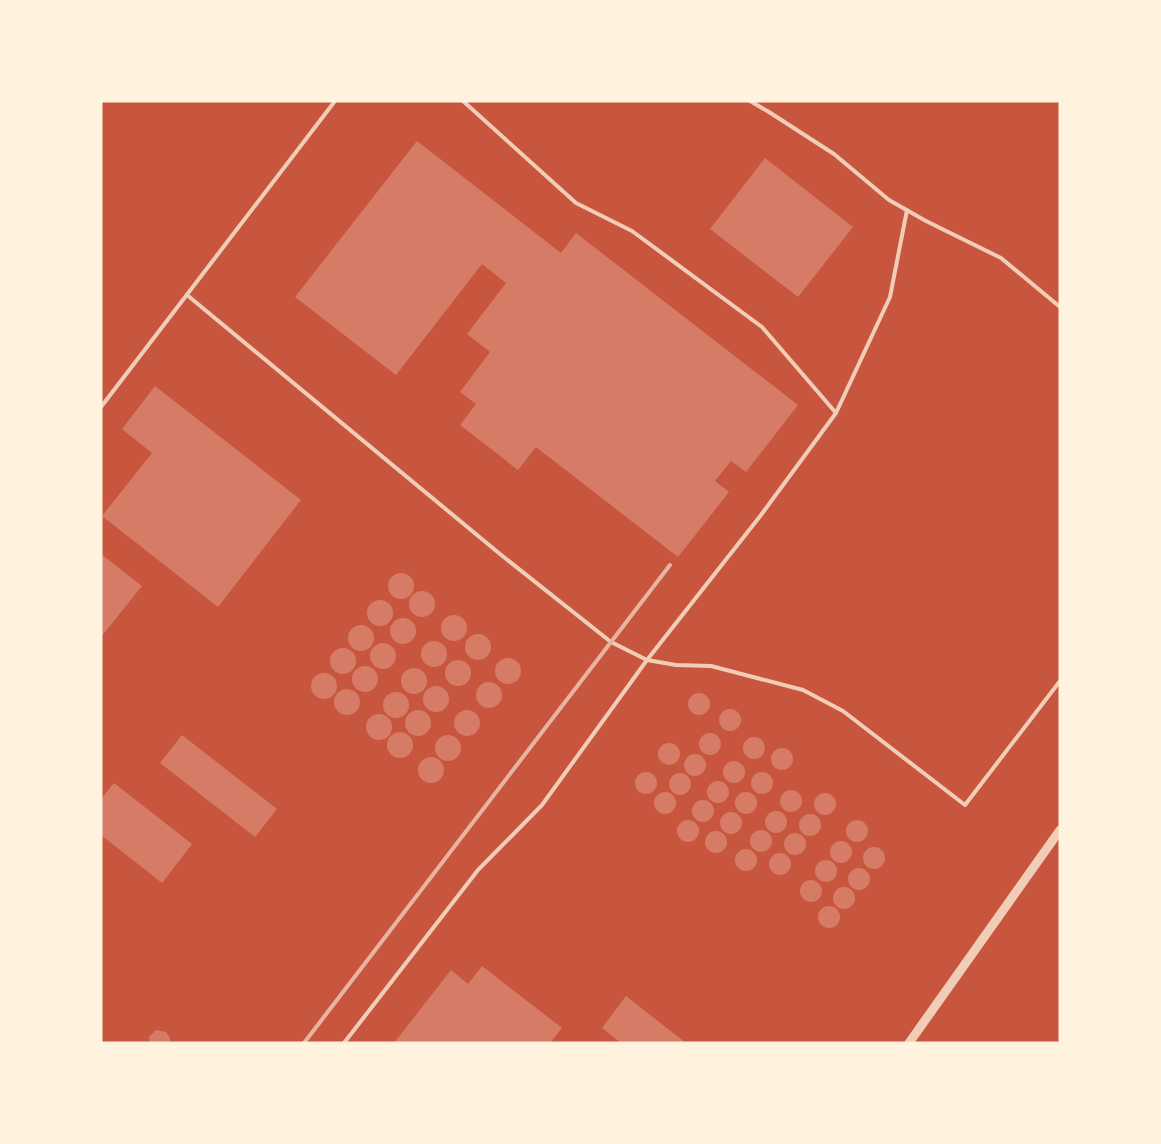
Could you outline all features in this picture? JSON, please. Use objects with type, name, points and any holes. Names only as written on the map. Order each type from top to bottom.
[{"type":"street","points":[[909,1043],[1060,830]]},
{"type":"lane","points":[[101,407],[335,101]]},
{"type":"lane","points":[[463,101],[576,202],[632,230],[762,327],[836,413]]},
{"type":"lane","points":[[750,101],[834,154],[889,200],[926,221],[1002,258],[1060,307]]},
{"type":"lane","points":[[344,1043],[478,870],[542,805],[646,660],[761,515],[836,413],[890,297],[907,210]]},
{"type":"lane","points":[[187,295],[500,554],[611,642],[646,660],[710,666],[803,690],[843,711],[965,805],[1060,681]]},
{"type":"building","points":[[417,141],[561,253],[576,233],[798,405],[746,472],[731,461],[715,481],[729,492],[678,557],[536,447],[518,470],[460,425],[476,404],[460,392],[490,352],[467,334],[506,283],[482,264],[396,375],[295,297]]},
{"type":"building","points":[[765,158],[853,227],[798,297],[710,229]]},
{"type":"building","points":[[155,386],[301,500],[218,607],[102,516],[152,453],[122,429]]},
{"type":"building","points":[[101,554],[142,586],[101,637]]},
{"type":"building","points":[[401,573],[410,577],[414,586],[410,595],[401,599],[392,595],[388,586],[392,577]]},
{"type":"building","points":[[422,591],[431,595],[435,604],[431,613],[422,617],[413,613],[409,604],[413,595]]},
{"type":"building","points":[[380,600],[389,604],[393,613],[389,622],[380,626],[371,622],[367,613],[371,604]]},
{"type":"building","points":[[454,615],[463,619],[467,628],[463,637],[454,641],[445,637],[441,628],[445,619]]},
{"type":"building","points":[[403,618],[412,622],[416,631],[412,640],[403,644],[394,640],[390,631],[394,622]]},
{"type":"building","points":[[361,625],[370,629],[374,638],[370,647],[361,651],[352,647],[348,638],[352,629]]},
{"type":"building","points":[[478,634],[487,638],[491,647],[487,656],[478,660],[469,656],[465,647],[469,638]]},
{"type":"building","points":[[434,641],[443,645],[447,654],[443,663],[434,667],[425,663],[421,654],[425,645]]},
{"type":"building","points":[[383,643],[392,647],[396,656],[392,665],[383,669],[374,665],[370,656],[374,647]]},
{"type":"building","points":[[343,648],[352,652],[356,661],[352,670],[343,674],[334,670],[330,661],[334,652]]},
{"type":"building","points":[[508,658],[517,662],[521,671],[517,680],[508,684],[499,680],[495,671],[499,662]]},
{"type":"building","points":[[458,660],[467,664],[471,673],[467,682],[458,686],[449,682],[445,673],[449,664]]},
{"type":"building","points":[[365,666],[374,670],[378,679],[374,688],[365,692],[356,688],[352,679],[356,670]]},
{"type":"building","points":[[414,668],[423,672],[427,681],[423,690],[414,694],[405,690],[401,681],[405,672]]},
{"type":"building","points":[[324,673],[333,677],[337,686],[333,695],[324,699],[315,695],[311,686],[315,677]]},
{"type":"building","points":[[489,682],[498,686],[502,695],[498,704],[489,708],[480,704],[476,695],[480,686]]},
{"type":"building","points":[[436,686],[445,690],[449,699],[445,708],[436,712],[427,708],[423,699],[427,690]]},
{"type":"building","points":[[347,689],[356,693],[360,702],[356,711],[347,715],[338,711],[334,702],[338,693]]},
{"type":"building","points":[[396,692],[405,696],[409,705],[405,714],[396,718],[387,714],[383,705],[387,696]]},
{"type":"building","points":[[699,693],[709,700],[710,704],[703,714],[699,715],[689,708],[688,704],[695,694]]},
{"type":"building","points":[[730,709],[740,716],[741,720],[734,730],[730,731],[720,724],[719,720],[726,710]]},
{"type":"building","points":[[418,710],[427,714],[431,723],[427,732],[418,736],[409,732],[405,723],[409,714]]},
{"type":"building","points":[[467,710],[476,714],[480,723],[476,732],[467,736],[458,732],[454,723],[458,714]]},
{"type":"building","points":[[379,714],[388,718],[392,727],[388,736],[379,740],[370,736],[366,727],[370,718]]},
{"type":"building","points":[[400,732],[409,736],[413,745],[409,754],[400,758],[391,754],[387,745],[391,736]]},
{"type":"building","points":[[710,733],[720,740],[721,744],[714,754],[710,755],[700,748],[699,744],[706,734]]},
{"type":"building","points":[[182,735],[277,809],[255,837],[160,763]]},
{"type":"building","points":[[448,735],[457,739],[461,748],[457,757],[448,761],[439,757],[435,748],[439,739]]},
{"type":"building","points":[[754,737],[764,744],[765,748],[758,758],[754,759],[744,752],[743,748],[750,738]]},
{"type":"building","points":[[669,743],[679,750],[680,754],[673,764],[669,765],[659,758],[658,754],[665,744]]},
{"type":"building","points":[[782,748],[792,755],[793,759],[786,769],[782,770],[772,763],[771,759],[778,749]]},
{"type":"building","points":[[695,754],[705,761],[706,765],[699,775],[695,776],[685,769],[684,765],[691,755]]},
{"type":"building","points":[[431,757],[440,761],[444,770],[440,779],[431,783],[422,779],[418,770],[422,761]]},
{"type":"building","points":[[734,761],[744,768],[745,772],[738,782],[734,783],[724,776],[723,772],[730,762]]},
{"type":"building","points":[[646,772],[656,779],[657,783],[650,793],[646,794],[636,787],[635,783],[642,773]]},
{"type":"building","points":[[762,772],[772,779],[773,783],[766,793],[762,794],[752,787],[751,783],[758,773]]},
{"type":"building","points":[[680,773],[690,780],[691,784],[684,794],[680,795],[670,788],[669,784],[676,774]]},
{"type":"building","points":[[718,781],[728,788],[729,792],[722,802],[718,803],[708,796],[707,792],[714,782]]},
{"type":"building","points":[[114,783],[192,844],[162,883],[101,835],[101,799]]},
{"type":"building","points":[[791,790],[801,797],[802,801],[795,811],[791,812],[781,805],[780,801],[787,791]]},
{"type":"building","points":[[665,792],[675,799],[676,803],[669,813],[665,814],[655,807],[654,803],[661,793]]},
{"type":"building","points":[[746,792],[756,799],[757,803],[750,813],[746,814],[736,807],[735,803],[742,793]]},
{"type":"building","points":[[825,793],[833,796],[836,804],[833,812],[825,815],[817,812],[814,804],[817,796]]},
{"type":"building","points":[[703,800],[713,807],[714,811],[707,821],[703,822],[693,815],[692,811],[699,801]]},
{"type":"building","points":[[776,811],[786,818],[787,822],[780,832],[776,833],[766,826],[765,822],[772,812]]},
{"type":"building","points":[[731,812],[741,819],[742,823],[735,833],[731,834],[721,827],[720,823],[727,813]]},
{"type":"building","points":[[810,814],[820,821],[821,825],[814,835],[810,836],[800,829],[799,825],[806,815]]},
{"type":"building","points":[[688,820],[698,827],[699,831],[692,841],[688,842],[678,835],[677,831],[684,821]]},
{"type":"building","points":[[857,820],[867,827],[868,831],[861,841],[857,842],[847,835],[846,831],[853,821]]},
{"type":"building","points":[[761,830],[771,837],[772,841],[765,851],[761,852],[751,845],[750,841],[757,831]]},
{"type":"building","points":[[716,831],[726,838],[727,842],[720,852],[716,853],[706,846],[705,842],[712,832]]},
{"type":"building","points":[[795,833],[803,836],[806,844],[803,852],[795,855],[787,852],[784,844],[787,836]]},
{"type":"building","points":[[841,841],[851,848],[852,852],[845,862],[841,863],[831,856],[830,852],[837,842]]},
{"type":"building","points":[[874,847],[884,854],[885,858],[878,868],[874,869],[864,862],[863,858],[870,848]]},
{"type":"building","points":[[746,849],[756,856],[757,860],[750,870],[746,871],[736,864],[735,860],[742,850]]},
{"type":"building","points":[[780,853],[790,860],[791,864],[784,874],[780,875],[770,868],[769,864],[776,854]]},
{"type":"building","points":[[826,860],[836,867],[837,871],[830,881],[826,882],[816,875],[815,871],[822,861]]},
{"type":"building","points":[[859,868],[869,875],[870,879],[863,889],[859,890],[849,883],[848,879],[855,869]]},
{"type":"building","points":[[811,880],[821,887],[822,891],[815,901],[811,902],[801,895],[800,891],[807,881]]},
{"type":"building","points":[[844,887],[854,894],[855,898],[848,908],[844,909],[834,902],[833,898],[840,888]]},
{"type":"building","points":[[829,906],[839,913],[840,917],[833,927],[829,928],[819,921],[818,917],[825,907]]},
{"type":"building","points":[[482,966],[562,1028],[550,1043],[394,1043],[451,970],[468,984]]},
{"type":"building","points":[[626,996],[686,1043],[621,1043],[602,1028]]},
{"type":"building","points":[[156,1030],[166,1032],[170,1038],[170,1043],[150,1043],[149,1037]]},
{"type":"railway","points":[[304,1043],[670,565]]}]
